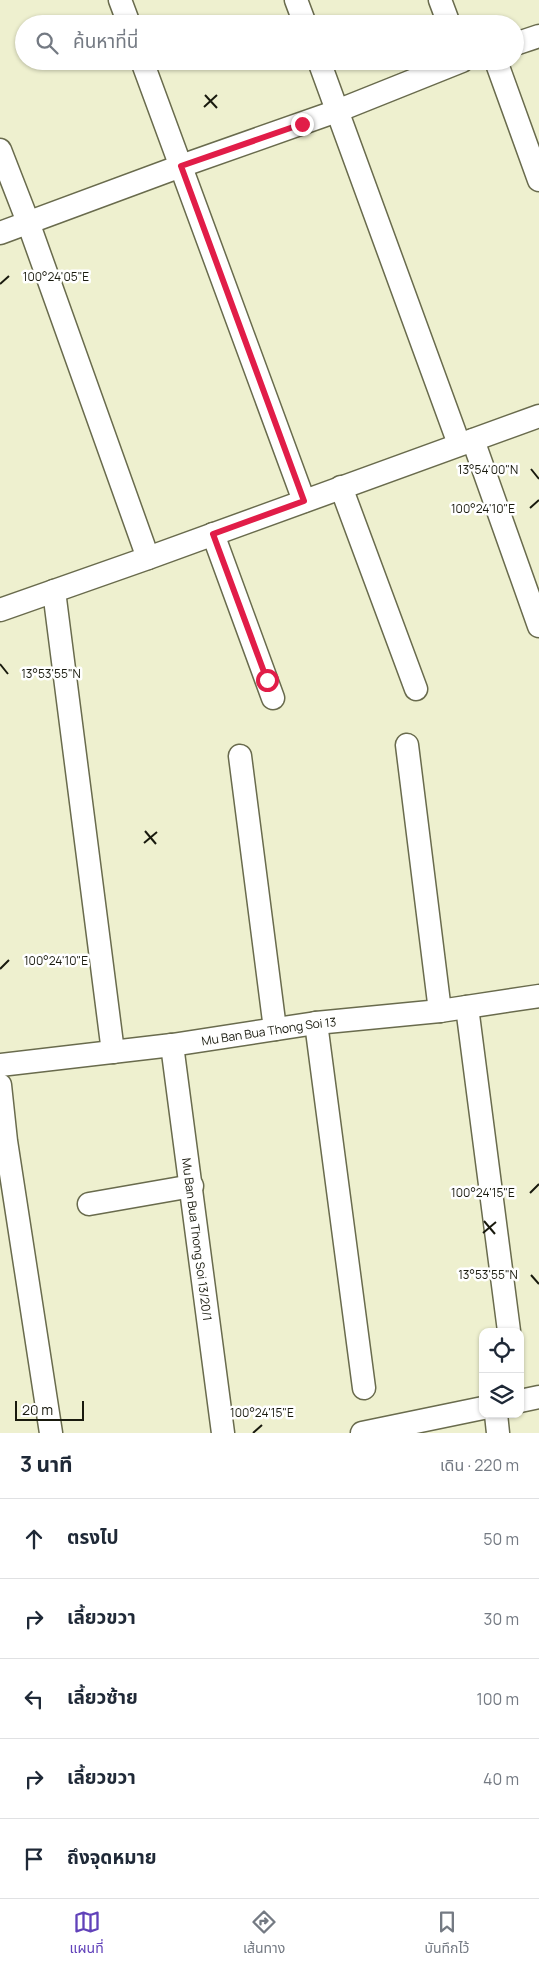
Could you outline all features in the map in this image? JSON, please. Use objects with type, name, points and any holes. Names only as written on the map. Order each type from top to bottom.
[{"type":"street","points":[[120,0],[126,15]]},
{"type":"street","points":[[296,0],[302,15]]},
{"type":"street","points":[[440,0],[446,15]]},
{"type":"street","points":[[524,41],[539,36]]},
{"type":"street","points":[[145,70],[304,501]]},
{"type":"street","points":[[321,70],[539,626]]},
{"type":"street","points":[[0,233],[337,111],[440,70]]},
{"type":"street","points":[[499,70],[539,180]]},
{"type":"street","points":[[0,150],[28,222],[148,558]]},
{"type":"street","points":[[0,610],[539,416]]},
{"type":"street","points":[[341,487],[416,689]]},
{"type":"street","points":[[213,534],[273,698]]},
{"type":"street","points":[[54,591],[113,1052]]},
{"type":"street","points":[[407,745],[440,1011]]},
{"type":"street","points":[[240,756],[275,1029]]},
{"type":"street","name":"Mu Ban Bua Thong Soi 13","points":[[0,1066],[172,1046],[316,1023],[440,1011],[539,996]]},
{"type":"street","points":[[467,1007],[508,1328]]},
{"type":"street","points":[[316,1023],[364,1388]]},
{"type":"street","name":"Mu Ban Bua Thong Soi 13/20/1","points":[[172,1046],[192,1186],[223,1433]]},
{"type":"street","points":[[0,1085],[3,1141],[51,1433]]},
{"type":"street","points":[[89,1204],[192,1186]]},
{"type":"street","points":[[524,1400],[539,1397]]},
{"type":"street","points":[[362,1433],[394,1430],[479,1409]]},
{"type":"street","points":[[496,1418],[498,1433]]},
{"type":"route","points":[[267,680],[213,534],[304,501],[181,166],[302,124]]}]
